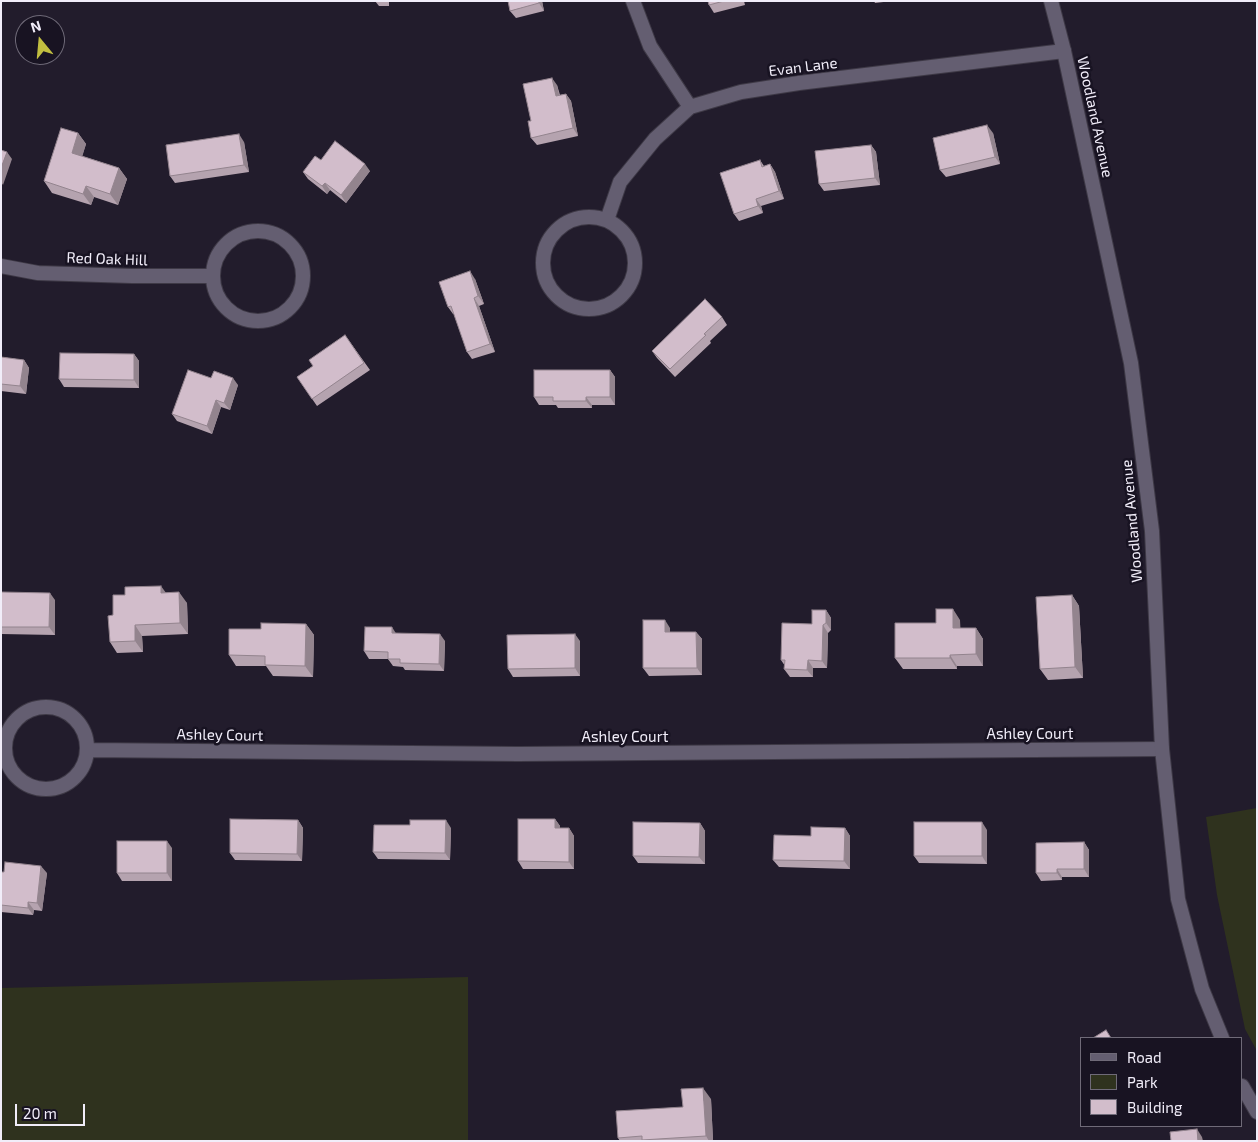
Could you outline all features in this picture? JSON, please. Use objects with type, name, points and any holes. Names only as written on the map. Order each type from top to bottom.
[{"type":"street","points":[[633,1],[650,46],[690,107]]},
{"type":"street","name":"Woodland Avenue","points":[[1051,1],[1064,51],[1131,363],[1152,531],[1162,749],[1178,899],[1202,989],[1222,1037]]},
{"type":"street","name":"Evan Lane","points":[[607,220],[620,182],[655,139],[690,107],[741,92],[799,83],[1064,51]]},
{"type":"street","points":[[592,216],[607,220],[620,228],[630,239],[635,253],[636,268],[632,282],[624,295],[612,304],[598,309],[583,309],[568,305],[556,296],[547,283],[542,268],[544,252],[550,238],[561,226],[575,218],[592,216]]},
{"type":"street","points":[[258,231],[275,235],[292,247],[301,262],[303,280],[300,294],[290,308],[272,319],[254,321],[237,316],[226,308],[215,290],[213,276],[218,256],[226,244],[237,236],[258,231]]},
{"type":"street","name":"Red Oak Hill","points":[[1,266],[38,273],[213,276]]},
{"type":"street","points":[[44,707],[58,709],[70,715],[80,724],[86,736],[88,750],[85,763],[78,775],[68,784],[55,789],[41,789],[28,786],[17,778],[9,767],[5,754],[6,740],[10,727],[31,710],[44,707]]},
{"type":"street","name":"Ashley Court","points":[[88,750],[518,754],[1162,749]]},
{"type":"street","points":[[1243,1088],[1257,1112]]},
{"type":"green space","points":[[1257,808],[1257,1051],[1245,1029],[1217,895],[1206,817]]},
{"type":"green space","points":[[468,977],[468,1141],[1,1141],[1,988]]},
{"type":"building","points":[[508,1],[539,1],[539,3],[510,11]]},
{"type":"building","points":[[708,1],[724,1],[709,5]]},
{"type":"building","points":[[552,78],[556,96],[566,94],[573,128],[531,138],[528,121],[531,121],[523,84]]},
{"type":"building","points":[[987,125],[995,157],[940,170],[933,138]]},
{"type":"building","points":[[61,128],[78,133],[72,153],[119,168],[110,194],[86,186],[83,194],[44,181]]},
{"type":"building","points":[[239,134],[244,165],[170,176],[166,145]]},
{"type":"building","points":[[335,141],[365,164],[341,195],[325,183],[322,186],[303,172],[315,156],[321,160]]},
{"type":"building","points":[[871,145],[875,178],[819,184],[815,151]]},
{"type":"building","points":[[1,150],[7,152],[1,168]]},
{"type":"building","points":[[760,160],[762,167],[770,164],[779,191],[756,199],[758,206],[734,214],[720,173]]},
{"type":"building","points":[[470,271],[478,296],[474,298],[490,344],[467,352],[451,306],[448,307],[439,282]]},
{"type":"building","points":[[705,299],[722,317],[670,369],[652,351]]},
{"type":"building","points":[[345,335],[364,363],[312,399],[297,377],[313,366],[309,360]]},
{"type":"building","points":[[60,353],[134,354],[134,380],[59,379]]},
{"type":"building","points":[[1,357],[24,360],[20,386],[1,384]]},
{"type":"building","points":[[188,370],[211,378],[214,371],[233,378],[224,403],[216,400],[207,426],[172,414]]},
{"type":"building","points":[[534,370],[610,370],[610,397],[586,397],[586,401],[553,401],[553,397],[534,397]]},
{"type":"building","points":[[161,586],[161,593],[179,592],[180,623],[135,625],[135,641],[110,642],[108,616],[113,615],[113,595],[125,595],[125,587]]},
{"type":"building","points":[[1,592],[50,593],[49,627],[1,627]]},
{"type":"building","points":[[1072,595],[1075,667],[1040,669],[1036,597]]},
{"type":"building","points":[[936,609],[953,609],[953,628],[976,628],[976,654],[950,655],[950,658],[895,658],[895,623],[936,623]]},
{"type":"building","points":[[812,610],[826,610],[826,623],[823,625],[822,661],[808,660],[807,670],[784,669],[785,660],[781,660],[782,623],[812,624]]},
{"type":"building","points":[[643,620],[665,620],[665,632],[696,632],[697,668],[643,668]]},
{"type":"building","points":[[261,623],[306,624],[305,666],[265,665],[265,656],[229,655],[229,629],[261,629]]},
{"type":"building","points":[[365,627],[392,627],[392,633],[440,634],[439,664],[400,663],[400,659],[388,659],[388,652],[364,651]]},
{"type":"building","points":[[575,634],[575,668],[508,669],[507,635]]},
{"type":"building","points":[[230,819],[298,820],[297,854],[230,853]]},
{"type":"building","points":[[518,819],[555,819],[555,828],[569,828],[569,862],[518,861]]},
{"type":"building","points":[[410,820],[446,820],[445,853],[373,852],[374,825],[410,825]]},
{"type":"building","points":[[633,822],[700,823],[699,857],[633,856]]},
{"type":"building","points":[[914,822],[982,822],[982,856],[914,856]]},
{"type":"building","points":[[811,827],[845,828],[844,861],[773,860],[774,835],[811,836]]},
{"type":"building","points":[[117,841],[167,841],[167,873],[117,873]]},
{"type":"building","points":[[1084,842],[1084,869],[1057,869],[1057,873],[1036,873],[1036,843]]},
{"type":"building","points":[[5,862],[41,866],[37,903],[28,902],[28,908],[1,905],[1,872],[4,872]]},
{"type":"building","points":[[1106,1030],[1110,1037],[1095,1037]]},
{"type":"building","points":[[703,1088],[706,1136],[642,1140],[642,1136],[618,1138],[616,1111],[683,1107],[681,1089]]},
{"type":"building","points":[[1197,1129],[1198,1141],[1171,1141],[1170,1132]]}]
